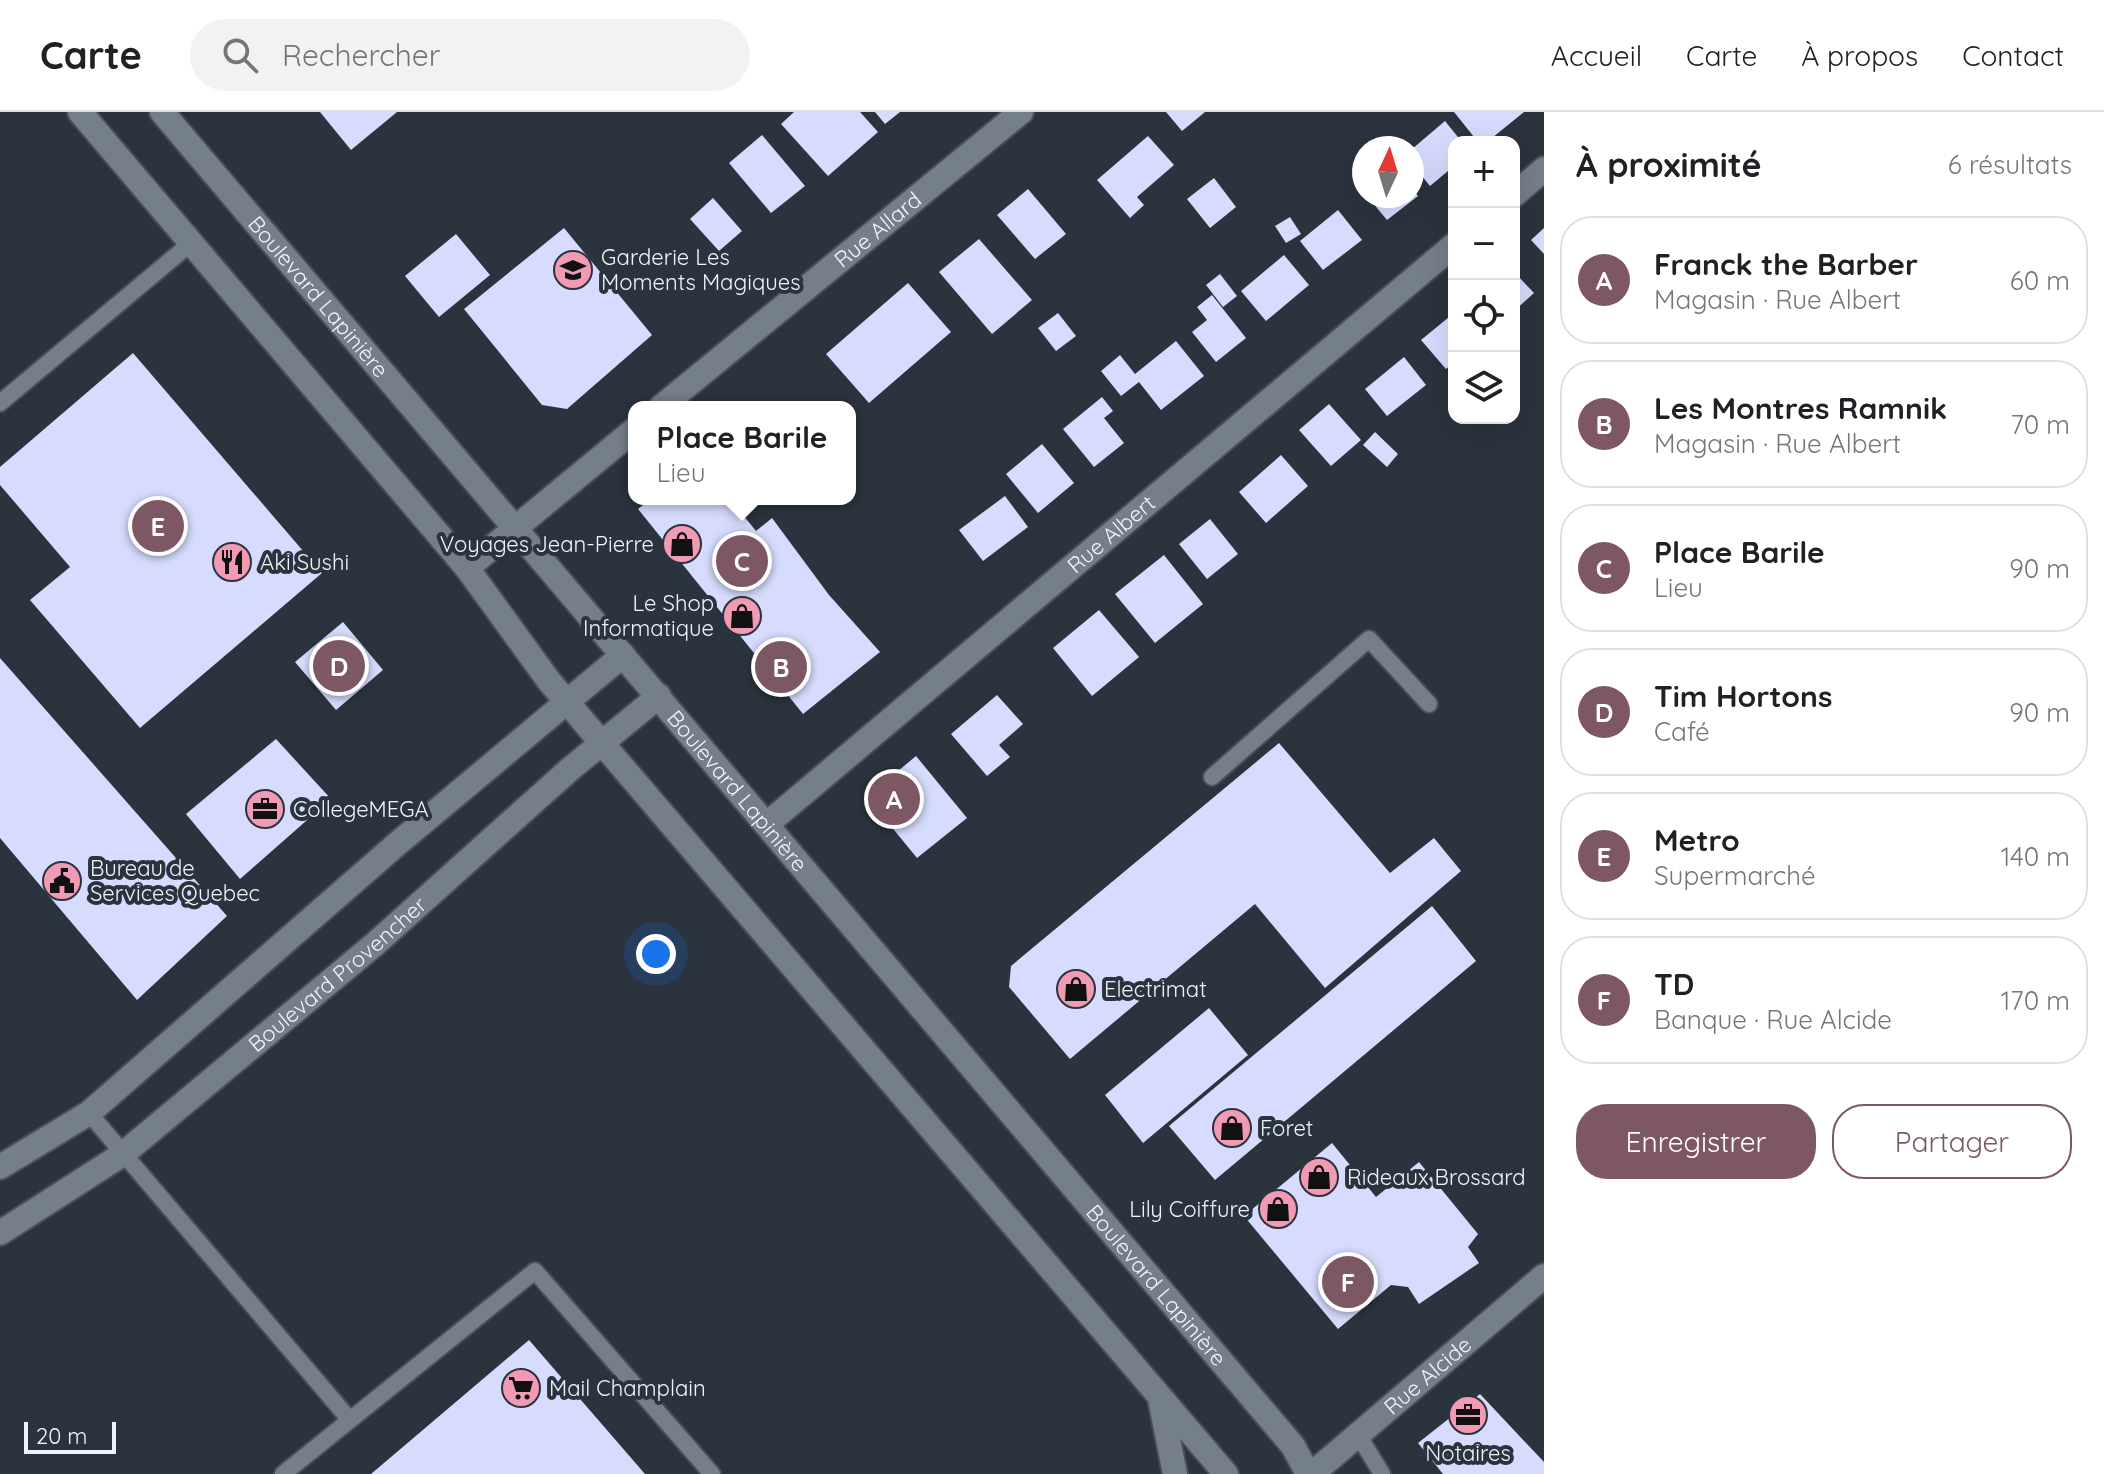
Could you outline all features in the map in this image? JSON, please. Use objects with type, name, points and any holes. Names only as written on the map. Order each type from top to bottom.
[{"type":"main road","points":[[80,112],[467,568],[602,744],[1226,1474]]},
{"type":"main road","name":"Rue Allard","points":[[668,401],[1021,112]]},
{"type":"main road","name":"Boulevard Lapinière","points":[[174,116],[623,655],[1293,1446],[1310,1474]]},
{"type":"main road","points":[[1520,190],[1544,169]]},
{"type":"main road","name":"Rue Albert","points":[[767,824],[1448,250]]},
{"type":"main road","points":[[467,568],[628,435]]},
{"type":"main road","points":[[0,1167],[89,1113],[623,655]]},
{"type":"main road","name":"Boulevard Provencher","points":[[0,1233],[123,1154],[375,944],[659,696]]},
{"type":"main road","name":"Rue Alcide","points":[[1310,1474],[1544,1276]]},
{"type":"main road","points":[[1159,1397],[1175,1474]]},
{"type":"lane","points":[[0,403],[191,243]]},
{"type":"lane","points":[[1212,777],[1369,639],[1429,704]]},
{"type":"lane","points":[[89,1113],[350,1420]]},
{"type":"lane","points":[[283,1474],[535,1271],[712,1474]]},
{"type":"lane","points":[[1357,1433],[1382,1474]]},
{"type":"building","points":[[320,112],[397,112],[351,150]]},
{"type":"building","points":[[794,112],[860,112],[878,132],[828,176],[781,124]]},
{"type":"building","points":[[875,112],[900,112],[885,124]]},
{"type":"building","points":[[1166,112],[1205,112],[1182,131]]},
{"type":"building","points":[[1454,112],[1524,112],[1494,136],[1473,136]]},
{"type":"building","points":[[1445,121],[1457,136],[1448,136],[1448,171],[1430,186],[1424,179],[1424,139]]},
{"type":"building","points":[[762,135],[805,186],[771,213],[729,163]]},
{"type":"building","points":[[1148,136],[1174,165],[1137,197],[1144,205],[1130,218],[1097,180]]},
{"type":"building","points":[[1214,178],[1236,207],[1210,228],[1187,199]]},
{"type":"building","points":[[1028,189],[1066,234],[1035,259],[997,215]]},
{"type":"building","points":[[713,198],[742,231],[719,251],[690,219]]},
{"type":"building","points":[[1377,208],[1402,208],[1387,220]]},
{"type":"building","points":[[1338,210],[1362,240],[1323,270],[1300,241]]},
{"type":"building","points":[[1290,217],[1301,234],[1286,243],[1275,226]]},
{"type":"building","points":[[564,228],[652,335],[567,409],[542,405],[464,309]]},
{"type":"building","points":[[1544,228],[1544,254],[1531,240]]},
{"type":"building","points":[[456,234],[490,275],[439,317],[405,276]]},
{"type":"building","points":[[979,239],[1032,300],[992,334],[939,272]]},
{"type":"building","points":[[1284,255],[1309,285],[1266,321],[1241,291]]},
{"type":"building","points":[[1220,274],[1237,296],[1223,307],[1206,285]]},
{"type":"building","points":[[1520,278],[1534,293],[1520,306]]},
{"type":"building","points":[[908,283],[951,332],[869,403],[826,354]]},
{"type":"building","points":[[1212,295],[1246,338],[1216,362],[1192,332],[1207,320],[1197,307]]},
{"type":"building","points":[[1058,313],[1076,336],[1056,351],[1038,328]]},
{"type":"building","points":[[1448,318],[1448,367],[1446,369],[1421,340]]},
{"type":"building","points":[[1176,341],[1204,376],[1161,410],[1139,382],[1121,396],[1101,371],[1120,355],[1135,374]]},
{"type":"building","points":[[133,353],[322,573],[140,728],[30,600],[70,567],[0,485],[0,467]]},
{"type":"building","points":[[1404,357],[1426,385],[1387,416],[1365,389]]},
{"type":"building","points":[[1102,397],[1113,411],[1104,418],[1124,443],[1094,467],[1063,429]]},
{"type":"building","points":[[1329,404],[1361,440],[1331,466],[1299,430]]},
{"type":"building","points":[[1375,432],[1398,454],[1387,467],[1363,445]]},
{"type":"building","points":[[1042,444],[1074,483],[1038,513],[1006,474]]},
{"type":"building","points":[[1281,455],[1308,486],[1266,523],[1239,492]]},
{"type":"building","points":[[1005,496],[1028,527],[983,561],[959,530]]},
{"type":"building","points":[[643,505],[735,505],[756,531],[772,518],[829,595],[880,652],[803,714],[638,509]]},
{"type":"building","points":[[1210,519],[1238,554],[1207,579],[1179,544]]},
{"type":"building","points":[[1164,555],[1203,604],[1155,643],[1115,594]]},
{"type":"building","points":[[1099,610],[1139,657],[1092,696],[1053,648]]},
{"type":"building","points":[[343,622],[383,670],[336,710],[295,662]]},
{"type":"building","points":[[0,658],[227,916],[137,1000],[0,838]]},
{"type":"building","points":[[997,695],[1023,724],[999,745],[1010,757],[987,776],[951,734]]},
{"type":"building","points":[[276,739],[331,799],[240,879],[186,814]]},
{"type":"building","points":[[1279,743],[1390,873],[1434,838],[1461,871],[1325,988],[1255,904],[1070,1059],[1009,987],[1011,966]]},
{"type":"building","points":[[916,756],[967,818],[917,858],[867,797]]},
{"type":"building","points":[[1432,906],[1476,961],[1215,1180],[1169,1126]]},
{"type":"building","points":[[1209,1008],[1248,1055],[1143,1143],[1105,1095]]},
{"type":"building","points":[[1332,1143],[1376,1197],[1419,1162],[1478,1234],[1468,1247],[1479,1263],[1419,1304],[1408,1287],[1391,1285],[1338,1329],[1244,1216]]},
{"type":"building","name":"Mail Champlain","points":[[529,1340],[645,1474],[371,1474]]},
{"type":"building","points":[[1480,1394],[1544,1462],[1544,1474],[1443,1474],[1418,1443]]},
{"type":"place","name":"Garderie Les Moments Magiques","points":[[573,270]]},
{"type":"place","name":"Metro","points":[[158,526]]},
{"type":"place","name":"Voyages Jean-Pierre","points":[[682,544]]},
{"type":"place","name":"Place Barile","points":[[742,561]]},
{"type":"place","name":"Aki Sushi","points":[[232,562]]},
{"type":"place","name":"Le Shop Informatique","points":[[742,616]]},
{"type":"place","name":"Tim Hortons","points":[[339,666]]},
{"type":"place","name":"Les Montres Ramnik","points":[[781,667]]},
{"type":"place","name":"Franck the Barber","points":[[894,799]]},
{"type":"place","name":"CollegeMEGA","points":[[265,809]]},
{"type":"place","name":"Bureau de Services Quebec","points":[[62,881]]},
{"type":"place","name":"Electrimat","points":[[1076,989]]},
{"type":"place","name":"Foret","points":[[1232,1128]]},
{"type":"place","name":"Rideaux Brossard","points":[[1319,1177]]},
{"type":"place","name":"Lily Coiffure","points":[[1278,1209]]},
{"type":"place","name":"TD","points":[[1348,1282]]},
{"type":"place","name":"Mail Champlain","points":[[521,1388]]},
{"type":"place","name":"Notaires","points":[[1468,1415]]}]
